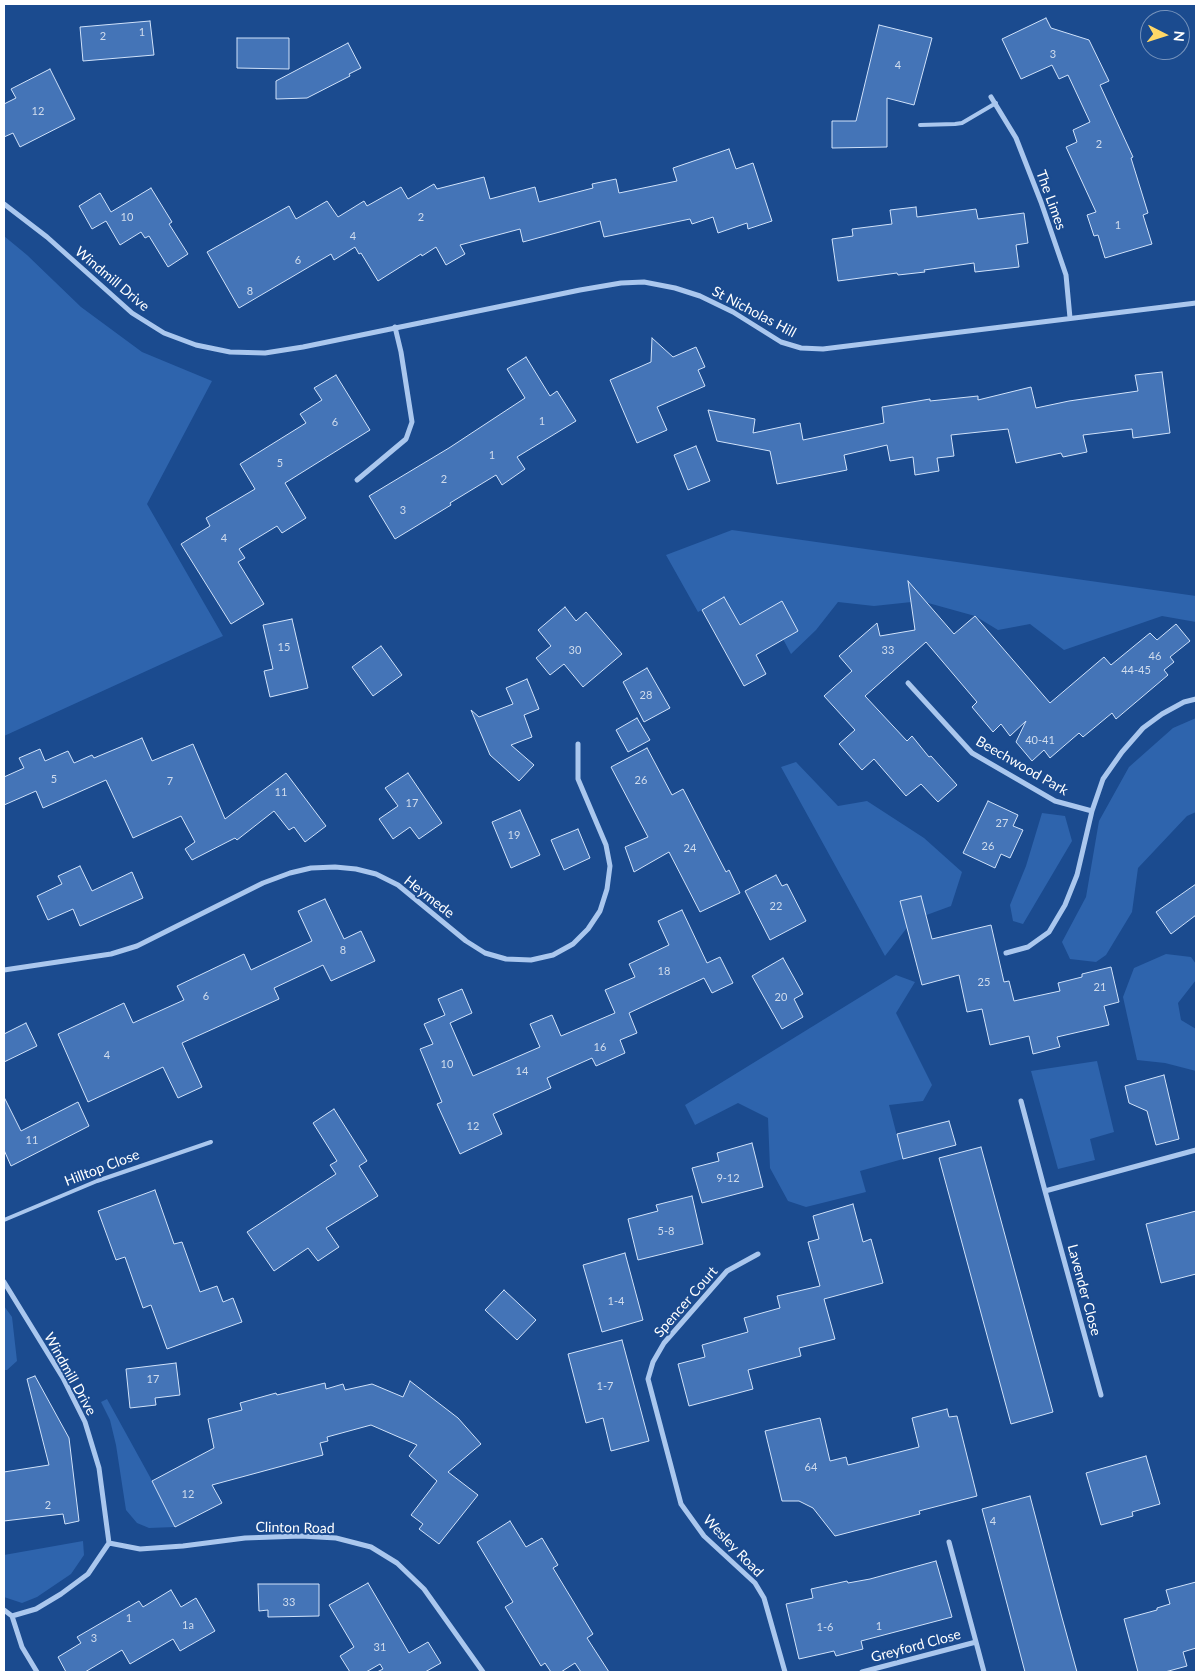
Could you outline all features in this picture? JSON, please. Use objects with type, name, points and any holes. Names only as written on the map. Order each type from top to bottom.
[{"type":"street","name":"The Limes","points":[[991,97],[1016,138],[1041,202],[1066,275],[1070,318]]},
{"type":"street","name":"Windmill Drive","points":[[4,204],[47,237],[132,313],[164,333],[196,345],[230,352],[265,353],[303,347],[394,327]]},
{"type":"street","name":"St Nicholas Hill","points":[[394,327],[580,290],[621,283],[644,282],[675,288],[700,296],[732,312],[781,342],[801,348],[823,349],[1196,303]]},
{"type":"street","points":[[357,480],[406,439],[412,422],[401,352],[394,327]]},
{"type":"street","name":"Beechwood Park","points":[[908,683],[972,753],[1055,801],[1092,811]]},
{"type":"street","points":[[1006,953],[1028,948],[1048,932],[1065,905],[1078,875],[1092,811],[1103,779],[1122,752],[1143,728],[1162,714],[1184,702],[1196,699]]},
{"type":"street","name":"Heymede","points":[[4,970],[110,954],[137,946],[264,883],[290,873],[311,868],[335,867],[356,869],[376,874],[398,885],[466,941],[485,953],[506,959],[530,960],[553,955],[573,944],[588,929],[600,911],[607,889],[610,866],[606,845],[578,779],[578,744]]},
{"type":"street","name":"Lavender Close","points":[[1021,1101],[1100,1395]]},
{"type":"street","points":[[1045,1191],[1196,1150]]},
{"type":"street","name":"Spencer Court","points":[[648,1379],[653,1362],[664,1343],[727,1271],[758,1254]]},
{"type":"street","name":"Windmill Drive","points":[[4,1282],[63,1378],[85,1422],[99,1468],[109,1543]]},
{"type":"street","name":"Wesley Road","points":[[648,1379],[680,1504],[704,1536],[755,1583],[764,1598],[785,1672]]},
{"type":"street","name":"Clinton Road","points":[[109,1543],[140,1549],[183,1546],[244,1538],[301,1536],[336,1538],[371,1547],[397,1563],[424,1589],[483,1672]]},
{"type":"street","name":"Greyford Close","points":[[949,1542],[984,1672]]},
{"type":"street","points":[[12,1616],[36,1609],[61,1594],[88,1574],[109,1543]]},
{"type":"street","points":[[4,1610],[12,1616],[22,1647],[37,1672]]},
{"type":"street","name":"Greyford Close","points":[[862,1672],[976,1642]]},
{"type":"lane","points":[[920,125],[962,123],[996,103]]},
{"type":"lane","name":"Hilltop Close","points":[[4,1220],[97,1180],[211,1142]]},
{"type":"shaded area","points":[[4,236],[27,255],[81,307],[142,352],[212,381],[147,504],[223,636],[4,736]]},
{"type":"shaded area","points":[[732,530],[1196,596],[1196,622],[1162,616],[1064,650],[1030,624],[998,630],[975,616],[921,601],[874,606],[838,602],[816,630],[791,654],[783,639],[798,631],[762,613],[739,624],[724,598],[698,612],[666,555]]},
{"type":"shaded area","points":[[1196,718],[1196,812],[1187,816],[1138,868],[1132,912],[1106,955],[1096,962],[1070,959],[1062,942],[1086,897],[1099,821],[1129,767],[1173,728]]},
{"type":"shaded area","points":[[796,762],[838,806],[867,801],[924,838],[962,872],[951,906],[913,920],[885,956],[781,767]]},
{"type":"shaded area","points":[[1042,813],[1065,816],[1072,841],[1023,924],[1013,921],[1010,905],[1026,866]]},
{"type":"shaded area","points":[[1166,954],[1191,957],[1196,964],[1196,980],[1178,1003],[1181,1020],[1196,1029],[1196,1071],[1165,1063],[1137,1060],[1123,997],[1134,968]]},
{"type":"shaded area","points":[[896,975],[915,982],[896,1013],[932,1085],[923,1101],[889,1105],[903,1159],[860,1171],[866,1192],[806,1207],[788,1201],[770,1168],[768,1118],[738,1103],[695,1125],[685,1105]]},
{"type":"shaded area","points":[[1097,1061],[1114,1132],[1090,1139],[1095,1160],[1058,1169],[1031,1071]]},
{"type":"shaded area","points":[[4,1306],[12,1317],[17,1361],[7,1370],[4,1370]]},
{"type":"shaded area","points":[[107,1399],[175,1527],[149,1528],[137,1523],[126,1510],[116,1445],[110,1420],[101,1402]]},
{"type":"shaded area","points":[[83,1541],[84,1555],[71,1574],[37,1597],[22,1603],[4,1597],[4,1555]]},
{"type":"building","points":[[1046,18],[1051,28],[1089,40],[1109,81],[1100,85],[1133,157],[1131,158],[1148,213],[1143,215],[1152,244],[1105,258],[1098,235],[1094,236],[1087,215],[1096,212],[1066,147],[1077,142],[1073,130],[1090,122],[1068,75],[1059,79],[1052,65],[1021,79],[1002,39]]},
{"type":"building","points":[[150,21],[154,55],[83,61],[80,27]]},
{"type":"building","points":[[879,25],[932,38],[914,105],[887,98],[887,147],[832,148],[832,121],[856,121]]},
{"type":"building","points":[[237,38],[289,38],[289,69],[237,68]]},
{"type":"building","points":[[348,43],[361,68],[349,74],[350,76],[307,98],[276,99],[276,81]]},
{"type":"building","points":[[50,69],[75,119],[20,147],[13,133],[4,137],[4,104],[16,98],[11,89]]},
{"type":"building","points":[[729,149],[736,169],[753,163],[772,221],[748,229],[747,223],[718,233],[713,217],[692,224],[690,219],[604,237],[600,221],[523,242],[520,229],[460,245],[465,254],[446,265],[436,247],[422,256],[421,254],[378,281],[361,253],[359,254],[355,247],[334,260],[331,254],[239,308],[207,252],[289,206],[296,219],[327,201],[338,217],[364,201],[367,206],[401,187],[408,199],[434,184],[437,189],[484,177],[490,199],[535,187],[539,202],[593,188],[592,184],[616,179],[619,193],[677,181],[673,168]]},
{"type":"building","points":[[151,188],[172,222],[169,224],[188,254],[168,267],[149,236],[145,238],[141,232],[120,245],[106,221],[92,229],[79,206],[100,193],[111,212]]},
{"type":"building","points":[[916,207],[917,217],[976,209],[978,219],[1024,213],[1028,243],[1016,245],[1019,267],[975,272],[974,263],[924,270],[925,272],[898,275],[897,273],[838,281],[832,239],[853,236],[852,229],[892,224],[890,210]]},
{"type":"building","points":[[652,338],[673,357],[696,347],[705,367],[698,370],[705,386],[657,407],[667,430],[637,443],[610,380],[651,362]]},
{"type":"building","points":[[526,357],[550,396],[557,391],[576,421],[517,457],[525,469],[502,485],[496,475],[395,539],[369,496],[449,448],[525,398],[507,369]]},
{"type":"building","points":[[1162,372],[1170,433],[1133,438],[1132,429],[1083,435],[1087,452],[1063,457],[1061,453],[1016,463],[1008,429],[951,435],[954,456],[937,458],[939,471],[915,475],[913,457],[890,461],[887,445],[844,455],[847,470],[777,484],[770,451],[717,441],[708,410],[755,419],[753,433],[800,423],[803,440],[884,423],[882,407],[930,399],[930,401],[978,396],[978,400],[1031,387],[1036,408],[1138,391],[1135,375]]},
{"type":"building","points":[[336,375],[370,430],[285,483],[306,518],[282,533],[277,526],[239,549],[245,558],[238,562],[264,604],[231,624],[181,544],[210,526],[206,518],[255,489],[240,464],[306,423],[300,414],[322,400],[314,388]]},
{"type":"building","points":[[696,446],[710,481],[688,490],[674,455]]},
{"type":"building","points":[[908,581],[954,634],[975,616],[1050,703],[1104,657],[1111,665],[1150,633],[1157,640],[1176,624],[1190,641],[1170,657],[1174,662],[1164,670],[1168,675],[1116,719],[1112,713],[1083,737],[1079,733],[1050,758],[1044,750],[1032,761],[1016,742],[1026,721],[1010,736],[1001,724],[993,732],[972,707],[977,702],[926,642],[865,696],[907,741],[912,736],[929,757],[931,756],[957,785],[938,802],[921,784],[906,796],[874,759],[862,770],[839,744],[855,730],[824,696],[852,671],[839,656],[877,623],[880,636],[915,630]]},
{"type":"building","points":[[724,597],[740,625],[782,601],[798,631],[756,655],[766,674],[744,686],[702,610]]},
{"type":"building","points":[[565,607],[576,621],[586,612],[622,654],[583,687],[564,664],[550,675],[536,658],[551,646],[538,630]]},
{"type":"building","points":[[292,619],[308,688],[270,697],[264,671],[273,669],[263,625]]},
{"type":"building","points":[[381,646],[402,675],[373,696],[352,667]]},
{"type":"building","points":[[647,668],[670,708],[644,722],[623,682]]},
{"type":"building","points":[[527,679],[539,709],[524,715],[532,737],[511,745],[534,765],[519,781],[490,755],[471,710],[479,717],[513,704],[506,688]]},
{"type":"building","points":[[637,718],[650,740],[628,752],[616,730]]},
{"type":"building","points":[[142,738],[152,761],[193,744],[225,819],[286,773],[326,826],[305,842],[294,827],[289,830],[274,811],[237,840],[235,838],[192,860],[185,849],[195,842],[181,816],[133,838],[106,780],[43,808],[36,791],[4,805],[4,777],[24,768],[19,758],[40,749],[45,761],[68,751],[74,763],[92,755],[94,758]]},
{"type":"building","points":[[647,748],[672,795],[683,789],[726,872],[729,870],[740,893],[700,912],[669,852],[634,872],[625,847],[648,837],[611,767]]},
{"type":"building","points":[[408,773],[442,823],[419,839],[410,827],[393,839],[379,819],[398,806],[385,788]]},
{"type":"building","points":[[988,801],[1018,815],[1013,826],[1023,830],[1010,858],[1001,854],[995,868],[963,853]]},
{"type":"building","points":[[520,810],[540,855],[511,868],[492,822]]},
{"type":"building","points":[[578,829],[590,858],[564,870],[551,840]]},
{"type":"building","points":[[80,866],[92,891],[132,872],[143,898],[80,926],[73,909],[48,920],[37,896],[62,884],[58,876]]},
{"type":"building","points":[[776,875],[782,886],[787,884],[806,921],[770,940],[745,891]]},
{"type":"building","points":[[1196,884],[1196,915],[1171,934],[1156,912]]},
{"type":"building","points":[[921,896],[932,939],[991,925],[1004,982],[1009,981],[1014,1001],[1060,991],[1058,983],[1082,977],[1082,974],[1111,967],[1119,1002],[1104,1006],[1109,1025],[1057,1037],[1060,1047],[1033,1054],[1029,1036],[990,1045],[982,1009],[967,1012],[959,975],[922,985],[900,901]]},
{"type":"building","points":[[325,899],[344,939],[361,931],[375,961],[331,981],[323,965],[274,988],[279,999],[182,1043],[202,1087],[178,1098],[163,1067],[88,1102],[58,1034],[124,1003],[133,1023],[184,1000],[177,986],[244,954],[251,970],[312,941],[298,911]]},
{"type":"building","points":[[682,910],[707,963],[720,957],[733,983],[712,993],[704,978],[629,1013],[637,1033],[620,1040],[625,1053],[596,1066],[592,1058],[547,1078],[551,1088],[493,1114],[502,1134],[460,1154],[437,1104],[442,1102],[420,1049],[433,1044],[424,1024],[445,1015],[438,999],[462,989],[472,1013],[450,1023],[473,1076],[540,1047],[530,1024],[552,1015],[561,1036],[615,1013],[605,990],[635,977],[629,964],[669,945],[658,921]]},
{"type":"building","points":[[783,958],[803,994],[794,999],[803,1017],[782,1029],[752,976]]},
{"type":"building","points":[[26,1023],[37,1046],[4,1062],[4,1034]]},
{"type":"building","points":[[1164,1075],[1179,1139],[1156,1145],[1147,1111],[1129,1103],[1125,1086]]},
{"type":"building","points":[[4,1097],[21,1131],[78,1102],[89,1126],[11,1166],[4,1150]]},
{"type":"building","points":[[334,1109],[367,1161],[359,1166],[378,1196],[326,1228],[339,1247],[318,1261],[308,1248],[274,1271],[247,1232],[336,1174],[330,1165],[337,1161],[313,1123]]},
{"type":"building","points":[[949,1121],[956,1145],[903,1159],[897,1134]]},
{"type":"building","points":[[752,1143],[763,1187],[702,1203],[692,1168],[719,1161],[717,1153]]},
{"type":"building","points":[[981,1147],[1053,1412],[1011,1424],[939,1158]]},
{"type":"building","points":[[155,1190],[174,1244],[182,1242],[200,1292],[217,1286],[223,1302],[233,1298],[242,1322],[167,1349],[151,1305],[143,1308],[125,1257],[116,1260],[98,1211]]},
{"type":"building","points":[[692,1196],[703,1244],[638,1260],[628,1219],[658,1211],[656,1205]]},
{"type":"building","points":[[853,1204],[863,1242],[871,1239],[883,1283],[824,1299],[835,1339],[799,1348],[801,1356],[748,1370],[753,1389],[689,1406],[678,1364],[705,1357],[702,1345],[748,1332],[744,1318],[780,1308],[777,1296],[820,1286],[808,1242],[819,1239],[813,1216]]},
{"type":"building","points":[[1196,1211],[1196,1274],[1161,1283],[1146,1224]]},
{"type":"building","points":[[625,1253],[643,1320],[602,1332],[583,1265]]},
{"type":"building","points":[[504,1290],[536,1320],[517,1340],[485,1310]]},
{"type":"building","points":[[622,1340],[649,1441],[611,1451],[603,1418],[586,1423],[568,1354]]},
{"type":"building","points":[[176,1363],[180,1395],[155,1398],[156,1405],[130,1408],[126,1369]]},
{"type":"building","points":[[35,1376],[69,1438],[79,1521],[65,1524],[63,1514],[4,1521],[4,1472],[49,1465],[27,1379]]},
{"type":"building","points":[[410,1381],[458,1418],[481,1444],[448,1472],[478,1495],[439,1544],[419,1529],[423,1524],[411,1515],[437,1481],[409,1456],[417,1445],[371,1425],[327,1437],[328,1441],[320,1443],[323,1455],[212,1485],[222,1503],[175,1527],[152,1481],[214,1448],[208,1419],[242,1410],[240,1403],[325,1383],[326,1389],[343,1384],[345,1390],[372,1384],[403,1397]]},
{"type":"building","points":[[947,1409],[949,1417],[957,1416],[977,1496],[919,1511],[920,1514],[835,1536],[813,1508],[799,1501],[782,1501],[765,1431],[820,1418],[830,1461],[846,1457],[848,1465],[919,1447],[912,1418]]},
{"type":"building","points":[[1146,1456],[1160,1504],[1132,1512],[1133,1516],[1101,1525],[1086,1473]]},
{"type":"building","points":[[1030,1496],[1077,1672],[1025,1672],[982,1509]]},
{"type":"building","points":[[510,1521],[526,1547],[542,1538],[558,1565],[553,1568],[593,1634],[587,1638],[609,1672],[581,1672],[575,1663],[561,1672],[551,1672],[545,1663],[541,1666],[505,1607],[513,1602],[477,1542]]},
{"type":"building","points":[[936,1561],[952,1617],[861,1641],[863,1649],[836,1656],[834,1651],[799,1659],[786,1604],[813,1598],[811,1589],[847,1581],[848,1583],[870,1579]]},
{"type":"building","points":[[1196,1582],[1196,1648],[1183,1652],[1187,1666],[1165,1672],[1138,1672],[1124,1619],[1157,1610],[1157,1608],[1170,1604],[1166,1590]]},
{"type":"building","points":[[368,1583],[409,1653],[428,1642],[441,1663],[425,1672],[377,1672],[383,1669],[380,1664],[366,1672],[350,1672],[340,1656],[354,1647],[329,1605]]},
{"type":"building","points":[[258,1584],[319,1584],[319,1616],[268,1617],[268,1610],[259,1611]]},
{"type":"building","points":[[171,1590],[181,1607],[196,1598],[215,1631],[180,1651],[173,1639],[130,1664],[122,1650],[85,1672],[66,1672],[58,1657],[81,1643],[77,1637],[139,1601],[143,1607]]}]
